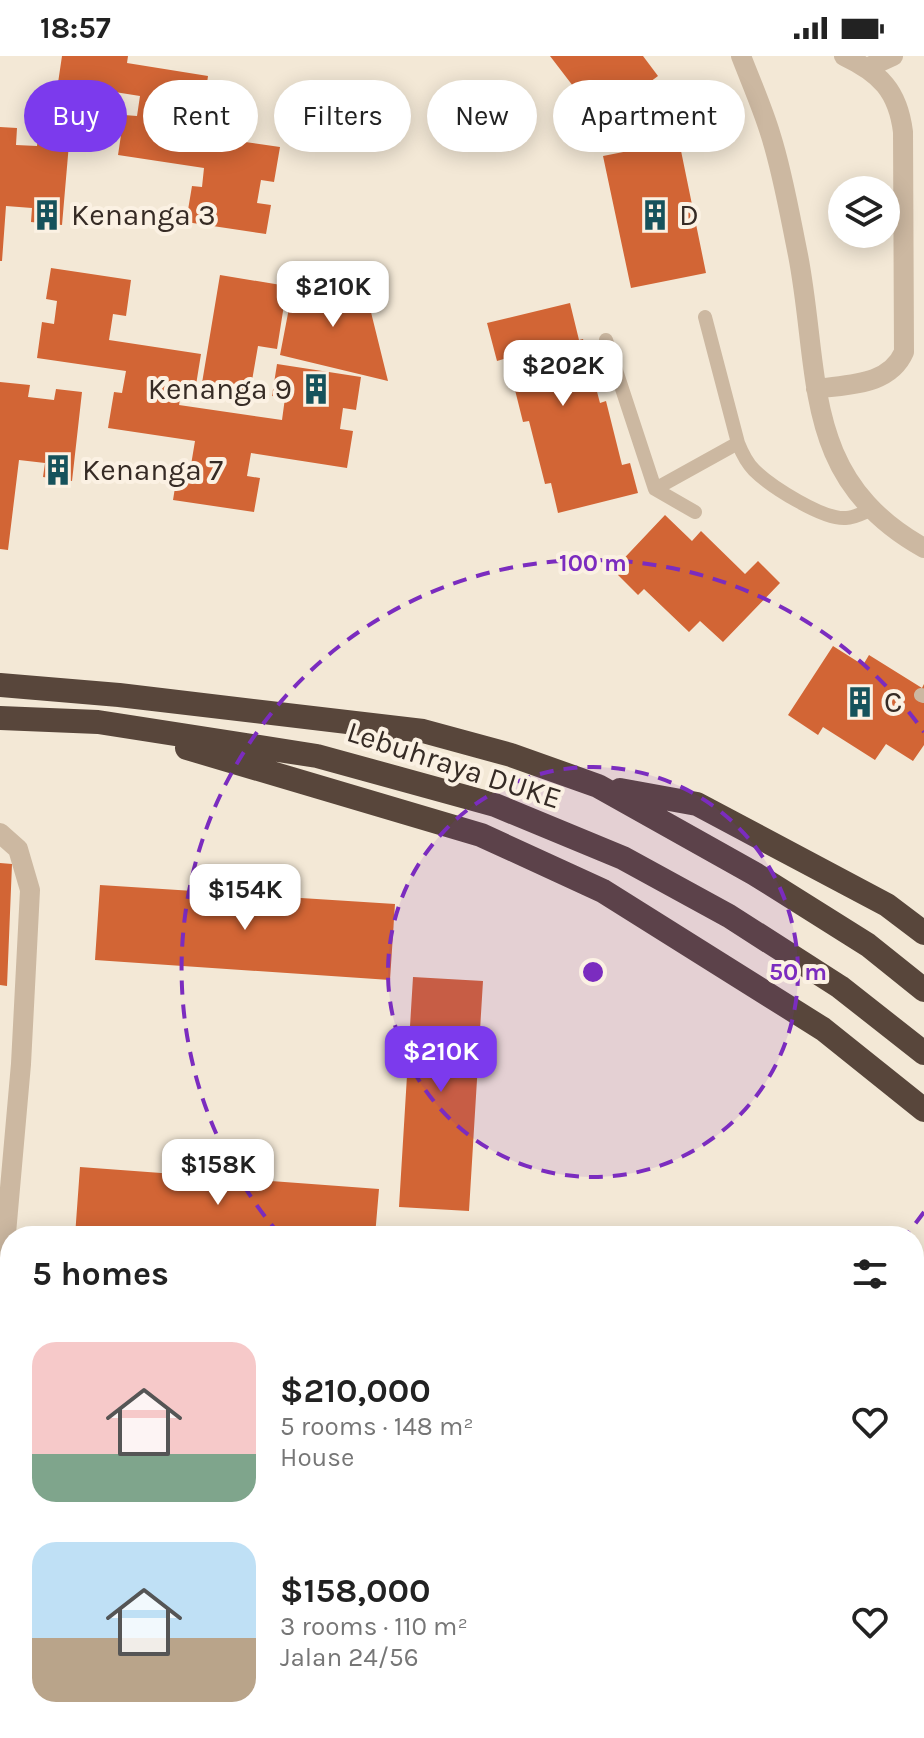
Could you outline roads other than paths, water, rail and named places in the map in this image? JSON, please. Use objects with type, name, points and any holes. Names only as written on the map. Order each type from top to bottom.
[{"type":"highway","name":"Lebuhraya DUKE","points":[[0,685],[119,695],[423,731],[511,755],[598,786],[820,913],[868,945],[924,990]]},
{"type":"highway","name":"Lebuhraya DUKE","points":[[0,718],[98,722],[317,756],[495,805],[623,858],[729,916],[840,987],[924,1053]]},
{"type":"highway","points":[[98,722],[481,835],[603,891],[823,1029],[924,1110]]},
{"type":"highway","points":[[598,786],[697,804],[887,905],[924,933]]},
{"type":"street","points":[[741,56],[771,136],[798,257],[816,389],[826,431],[843,474],[870,510],[924,548]]},
{"type":"street","points":[[816,389],[885,377],[899,364],[904,352],[901,111],[890,90],[869,67],[844,56]]},
{"type":"street","points":[[869,67],[893,56]]},
{"type":"street","points":[[0,833],[18,849],[30,890],[21,1064],[7,1226]]},
{"type":"lane","points":[[705,317],[745,460],[756,472],[811,509],[831,517],[848,518],[870,510]]},
{"type":"lane","points":[[606,340],[655,489],[695,512]]},
{"type":"lane","points":[[655,489],[738,443]]},
{"type":"place","name":"Kenanga 3","points":[[47,215]]},
{"type":"place","name":"D","points":[[655,215]]},
{"type":"place","name":"Kenanga 9","points":[[316,389]]},
{"type":"place","name":"Kenanga 7","points":[[58,470]]},
{"type":"place","name":"C","points":[[860,702]]}]
